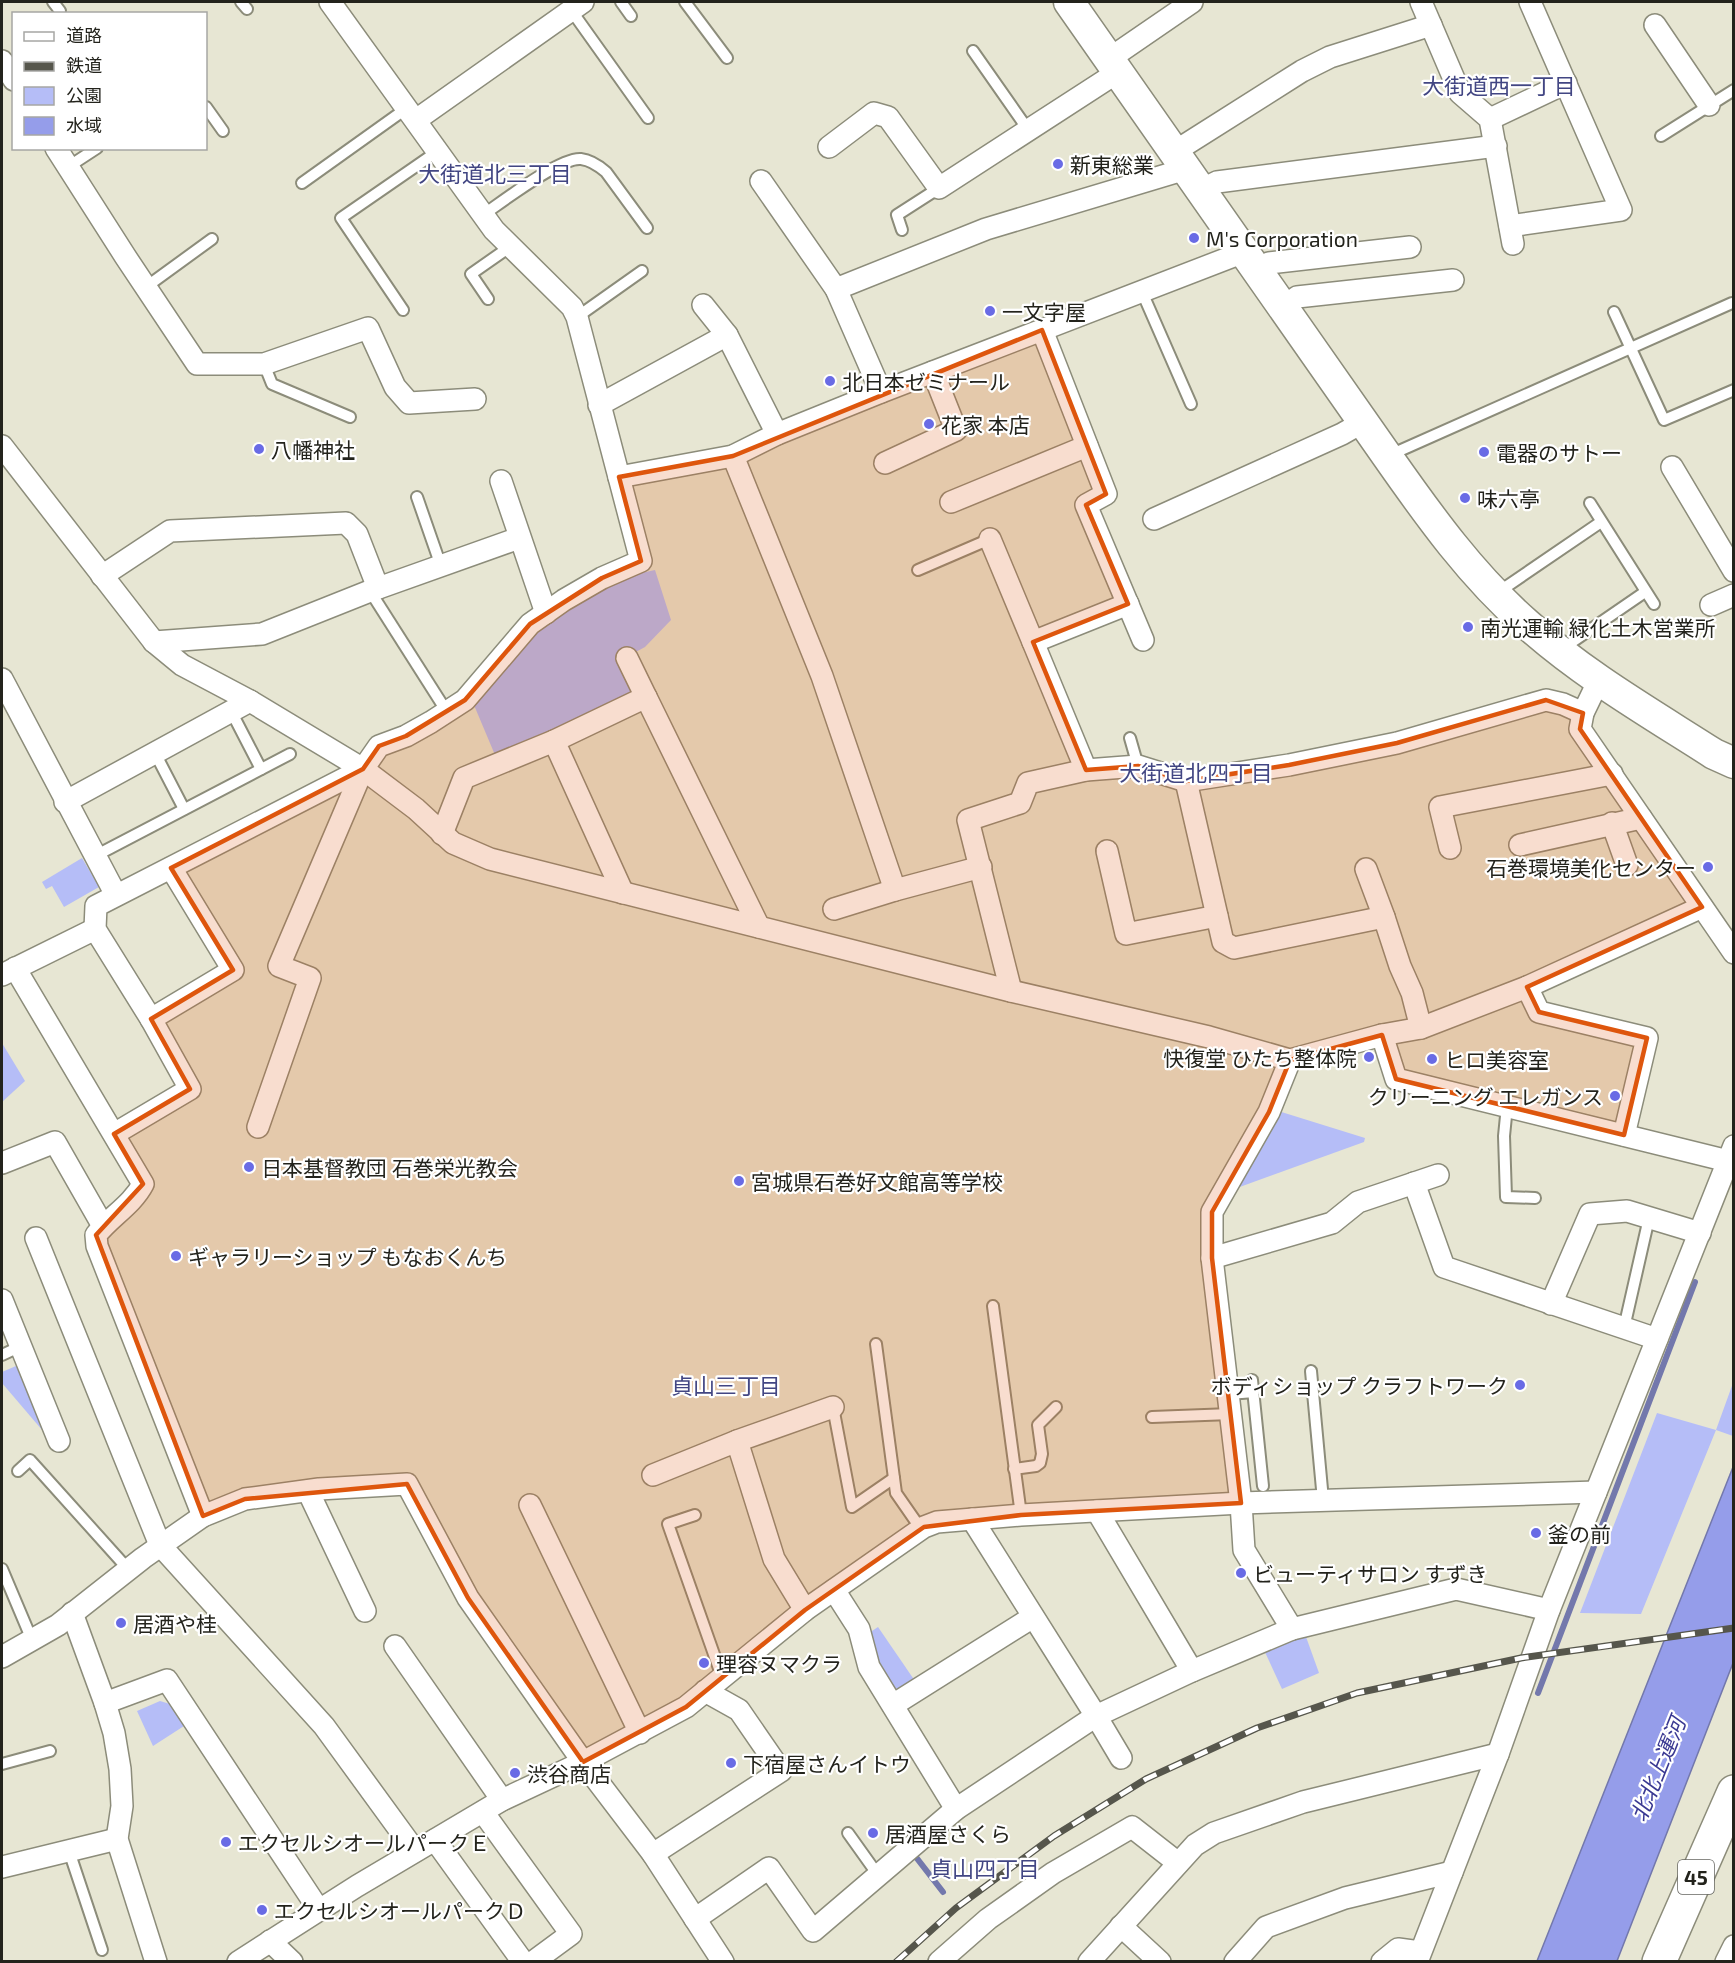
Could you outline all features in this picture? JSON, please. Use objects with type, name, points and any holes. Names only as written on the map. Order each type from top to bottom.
[{"type":"highway","name":"45","points":[[1659,1962],[1734,1792]]},
{"type":"street","points":[[258,1127],[310,978],[279,966],[363,769],[379,746],[406,736],[465,700],[530,624],[564,600],[602,578],[641,561],[577,317],[572,307],[494,231],[330,2]]},
{"type":"street","points":[[1069,2],[1428,514],[1463,558],[1526,624],[1598,681],[1714,754],[1734,763]]},
{"type":"street","points":[[829,147],[874,113],[888,117],[939,188],[1029,131],[1192,2]]},
{"type":"street","points":[[1421,2],[1460,93],[1490,119],[1512,235],[1621,210],[1530,2]]},
{"type":"street","points":[[412,114],[577,6]]},
{"type":"street","points":[[836,289],[986,229],[1187,170],[1302,71],[1330,57],[1431,25]]},
{"type":"street","points":[[1655,25],[1709,105]]},
{"type":"street","points":[[2,62],[12,77]]},
{"type":"street","points":[[1490,119],[1566,83]]},
{"type":"street","points":[[1187,170],[1217,182],[1496,146]]},
{"type":"street","points":[[57,150],[197,364],[264,364],[368,328],[395,387],[409,403],[475,399]]},
{"type":"street","points":[[761,181],[836,289],[881,392]]},
{"type":"street","points":[[619,477],[733,456],[777,434],[881,392],[1142,292],[1251,262],[1269,263],[1410,247]]},
{"type":"street","points":[[1283,307],[1297,297],[1453,280]]},
{"type":"street","points":[[703,305],[727,335],[777,434]]},
{"type":"street","points":[[1042,330],[1106,494],[1086,505],[1143,640]]},
{"type":"street","points":[[599,405],[727,335]]},
{"type":"street","points":[[885,463],[956,430],[933,372]]},
{"type":"street","points":[[1154,519],[1363,422]]},
{"type":"street","points":[[2,446],[154,642],[182,664],[250,701],[363,769],[416,809],[453,843],[490,859],[1011,991],[1209,1037],[1290,1060],[1382,1035],[1421,1028],[1527,987],[1702,907]]},
{"type":"street","points":[[951,502],[1087,446]]},
{"type":"street","points":[[733,456],[822,676],[895,890]]},
{"type":"street","points":[[1672,467],[1734,571]]},
{"type":"street","points":[[501,481],[546,613]]},
{"type":"street","points":[[102,576],[170,531],[346,524],[357,534],[374,589]]},
{"type":"street","points":[[154,642],[262,634],[374,589],[519,538]]},
{"type":"street","points":[[990,540],[1086,771]]},
{"type":"street","points":[[1711,606],[1734,595]]},
{"type":"street","points":[[1033,642],[1128,604]]},
{"type":"street","points":[[627,658],[759,927]]},
{"type":"street","points":[[2,680],[116,896]]},
{"type":"street","points":[[1598,681],[1583,713],[1580,729],[1702,907],[1731,944]]},
{"type":"street","points":[[442,834],[464,778],[554,741],[646,697]]},
{"type":"street","points":[[1011,991],[969,820],[1020,803],[1028,783],[1086,771],[1138,766],[1186,781],[1289,765],[1397,743],[1546,700],[1563,704],[1583,713]]},
{"type":"street","points":[[66,802],[250,701]]},
{"type":"street","points":[[554,741],[623,893]]},
{"type":"street","points":[[114,1134],[190,1089],[151,1019],[95,929],[96,906],[363,769]]},
{"type":"street","points":[[1450,848],[1440,807],[1611,774]]},
{"type":"street","points":[[1186,781],[1223,942],[1234,948],[1384,917]]},
{"type":"street","points":[[1520,845],[1641,818]]},
{"type":"street","points":[[1612,824],[1627,865]]},
{"type":"street","points":[[1107,851],[1126,934],[1217,916]]},
{"type":"street","points":[[834,909],[981,867]]},
{"type":"street","points":[[151,1019],[233,970],[171,868]]},
{"type":"street","points":[[1366,869],[1400,966],[1412,993],[1421,1028]]},
{"type":"street","points":[[95,929],[8,971],[114,1134],[143,1184],[136,1196],[96,1235],[97,1246],[203,1516]]},
{"type":"street","points":[[1527,987],[1539,1012],[1647,1038],[1624,1135]]},
{"type":"street","points":[[1382,1035],[1396,1079],[1624,1135],[1731,1154],[1550,1610],[1498,1754],[1418,1957],[1398,1949],[1382,1962]]},
{"type":"street","points":[[1290,1060],[1269,1113],[1212,1212],[1212,1258],[1241,1503],[1244,1550],[1292,1629]]},
{"type":"street","points":[[2,1162],[56,1142],[103,1226]]},
{"type":"street","points":[[1212,1258],[1332,1223],[1358,1202],[1438,1175]]},
{"type":"street","points":[[1413,1183],[1444,1267],[1657,1339]]},
{"type":"street","points":[[1551,1304],[1590,1214],[1627,1211],[1700,1233]]},
{"type":"street","points":[[36,1238],[160,1545],[324,1726],[415,1851]]},
{"type":"street","points":[[2,1300],[10,1351],[58,1441]]},
{"type":"street","points":[[652,1475],[737,1441],[833,1407]]},
{"type":"street","points":[[737,1441],[774,1559],[805,1610]]},
{"type":"street","points":[[2,1657],[58,1625],[128,1569],[203,1516],[245,1499],[308,1491],[407,1484],[468,1598],[583,1762],[653,1854],[695,1919],[714,1959]]},
{"type":"street","points":[[308,1491],[365,1611]]},
{"type":"street","points":[[238,1962],[415,1851],[502,1800],[583,1762],[686,1707],[805,1610],[921,1529],[937,1522],[1241,1503],[1596,1492]]},
{"type":"street","points":[[530,1505],[639,1733]]},
{"type":"street","points":[[1097,1511],[1192,1671]]},
{"type":"street","points":[[972,1519],[1121,1758]]},
{"type":"street","points":[[695,1919],[769,1868],[813,1931],[956,1809],[1096,1716],[1192,1671],[1292,1629],[1456,1589],[1550,1610]]},
{"type":"street","points":[[834,1590],[859,1629],[869,1667],[956,1809]]},
{"type":"street","points":[[72,1613],[114,1733],[120,1769],[122,1806],[117,1839],[156,1962]]},
{"type":"street","points":[[893,1705],[1033,1617]]},
{"type":"street","points":[[395,1646],[502,1800]]},
{"type":"street","points":[[105,1703],[167,1680],[319,1910]]},
{"type":"street","points":[[653,1854],[781,1771],[740,1710],[705,1691]]},
{"type":"street","points":[[1089,1962],[1195,1845],[1214,1833],[1303,1802],[1498,1754]]},
{"type":"street","points":[[483,1812],[572,1934],[533,1962]]},
{"type":"street","points":[[939,1962],[988,1919],[1044,1880],[1132,1827],[1178,1863]]},
{"type":"street","points":[[2,1867],[117,1839]]},
{"type":"street","points":[[435,1840],[523,1962]]},
{"type":"street","points":[[1235,1962],[1266,1927],[1345,1898],[1452,1872]]},
{"type":"street","points":[[1121,1926],[1160,1962]]},
{"type":"street","points":[[270,1941],[292,1962]]},
{"type":"street","points":[[1726,1962],[1734,1946]]},
{"type":"lane","points":[[621,2],[631,16]]},
{"type":"lane","points":[[685,2],[727,58]]},
{"type":"lane","points":[[577,6],[648,118]]},
{"type":"lane","points":[[973,51],[1029,131]]},
{"type":"lane","points":[[1661,136],[1734,90]]},
{"type":"lane","points":[[207,108],[223,131]]},
{"type":"lane","points":[[302,183],[412,114]]},
{"type":"lane","points":[[68,167],[94,150]]},
{"type":"lane","points":[[403,310],[341,218],[438,151]]},
{"type":"lane","points":[[483,214],[552,169],[574,160],[583,159],[606,172],[647,228]]},
{"type":"lane","points":[[902,230],[897,215],[939,188]]},
{"type":"lane","points":[[146,287],[212,240]]},
{"type":"lane","points":[[488,299],[471,274],[511,246]]},
{"type":"lane","points":[[577,317],[642,271]]},
{"type":"lane","points":[[1142,292],[1191,404]]},
{"type":"lane","points":[[1387,456],[1732,303]]},
{"type":"lane","points":[[1614,312],[1664,420],[1734,390]]},
{"type":"lane","points":[[264,364],[272,384],[350,417]]},
{"type":"lane","points":[[417,497],[441,566]]},
{"type":"lane","points":[[1590,503],[1654,604]]},
{"type":"lane","points":[[1496,594],[1601,522]]},
{"type":"lane","points":[[918,570],[990,540]]},
{"type":"lane","points":[[374,589],[447,712]]},
{"type":"lane","points":[[1559,651],[1646,592]]},
{"type":"lane","points":[[231,711],[261,769]]},
{"type":"lane","points":[[1130,738],[1138,766]]},
{"type":"lane","points":[[155,753],[184,809]]},
{"type":"lane","points":[[95,856],[290,754]]},
{"type":"lane","points":[[1507,1106],[1504,1136],[1506,1197],[1535,1198]]},
{"type":"lane","points":[[1624,1328],[1649,1218]]},
{"type":"lane","points":[[993,1306],[1021,1515]]},
{"type":"lane","points":[[876,1344],[896,1493],[921,1529]]},
{"type":"lane","points":[[1311,1371],[1323,1500]]},
{"type":"lane","points":[[1252,1380],[1263,1486]]},
{"type":"lane","points":[[1152,1418],[1230,1404],[1254,1392]]},
{"type":"lane","points":[[833,1407],[852,1507],[894,1478]]},
{"type":"lane","points":[[1014,1469],[1036,1466],[1040,1463],[1042,1454],[1038,1425],[1056,1407]]},
{"type":"lane","points":[[18,1470],[30,1460],[128,1569]]},
{"type":"lane","points":[[695,1515],[669,1524],[722,1677]]},
{"type":"lane","points":[[2,1569],[32,1640]]},
{"type":"lane","points":[[2,1764],[50,1751]]},
{"type":"lane","points":[[848,1833],[878,1875]]},
{"type":"lane","points":[[69,1851],[102,1950]]},
{"type":"highlighted area","points":[[1042,330],[1106,494],[1086,505],[1128,604],[1033,642],[1086,770],[1138,766],[1186,781],[1289,765],[1397,743],[1546,700],[1583,713],[1580,729],[1702,907],[1527,987],[1539,1012],[1647,1038],[1624,1135],[1396,1079],[1382,1035],[1290,1060],[1269,1112],[1212,1212],[1212,1258],[1241,1503],[1021,1515],[924,1527],[805,1610],[686,1707],[583,1762],[468,1598],[407,1484],[245,1499],[203,1516],[96,1235],[143,1184],[114,1134],[190,1089],[151,1019],[233,970],[171,868],[363,769],[379,746],[406,736],[465,700],[530,624],[602,578],[641,561],[619,477],[733,456]]},
{"type":"green space","points":[[655,570],[671,620],[645,647],[621,660],[633,685],[628,696],[565,726],[495,755],[471,698],[533,630],[609,580]]},
{"type":"green space","points":[[82,858],[99,887],[64,907],[52,886],[46,889],[42,882]]},
{"type":"green space","points":[[2,1043],[25,1081],[2,1102]]},
{"type":"green space","points":[[1275,1110],[1365,1138],[1364,1142],[1226,1192]]},
{"type":"green space","points":[[16,1366],[24,1369],[54,1444],[2,1383],[2,1372]]},
{"type":"green space","points":[[1733,1383],[1733,1436],[1716,1430]]},
{"type":"green space","points":[[1657,1413],[1716,1430],[1641,1614],[1580,1613]]},
{"type":"green space","points":[[878,1627],[915,1681],[903,1689],[893,1688],[876,1663],[869,1633]]},
{"type":"green space","points":[[1305,1634],[1319,1673],[1282,1689],[1264,1650]]},
{"type":"green space","points":[[160,1701],[170,1704],[184,1726],[153,1746],[137,1711]]},
{"type":"water","name":"北北上運河","points":[[1733,1467],[1733,1663],[1617,1961],[1537,1961]]},
{"type":"waterway","points":[[1538,1693],[1695,1282]]},
{"type":"waterway","points":[[912,1852],[943,1892]]},
{"type":"railway","points":[[896,1962],[956,1908],[1054,1836],[1146,1779],[1257,1728],[1357,1693],[1521,1658],[1734,1628]]},
{"type":"place","name":"新東総業","points":[[1058,164]]},
{"type":"place","name":"M's Corporation","points":[[1194,238]]},
{"type":"place","name":"一文字屋","points":[[990,311]]},
{"type":"place","name":"北日本ゼミナール","points":[[830,381]]},
{"type":"place","name":"花家 本店","points":[[929,424]]},
{"type":"place","name":"八幡神社","points":[[259,449]]},
{"type":"place","name":"電器のサトー","points":[[1484,452]]},
{"type":"place","name":"味六亭","points":[[1465,498]]},
{"type":"place","name":"南光運輸 緑化土木営業所","points":[[1468,627]]},
{"type":"place","name":"石巻環境美化センター","points":[[1708,867]]},
{"type":"place","name":"快復堂 ひたち整体院","points":[[1369,1057]]},
{"type":"place","name":"ヒロ美容室","points":[[1432,1059]]},
{"type":"place","name":"クリーニング エレガンス","points":[[1615,1096]]},
{"type":"place","name":"日本基督教団 石巻栄光教会","points":[[249,1167]]},
{"type":"place","name":"宮城県石巻好文館高等学校","points":[[739,1181]]},
{"type":"place","name":"ギャラリーショップ もなおくんち","points":[[176,1256]]},
{"type":"place","name":"ボディショップ クラフトワーク","points":[[1520,1385]]},
{"type":"place","name":"釜の前","points":[[1536,1533]]},
{"type":"place","name":"ビューティサロン すずき","points":[[1241,1573]]},
{"type":"place","name":"居酒や桂","points":[[121,1623]]},
{"type":"place","name":"理容ヌマクラ","points":[[704,1663]]},
{"type":"place","name":"下宿屋さんイトウ","points":[[731,1763]]},
{"type":"place","name":"渋谷商店","points":[[515,1773]]},
{"type":"place","name":"居酒屋さくら","points":[[873,1833]]},
{"type":"place","name":"エクセルシオールパークＥ","points":[[226,1842]]},
{"type":"place","name":"エクセルシオールパークＤ","points":[[262,1910]]},
{"type":"district","name":"大街道西一丁目","points":[[1499,85]]},
{"type":"district","name":"大街道北三丁目","points":[[495,173]]},
{"type":"district","name":"大街道北四丁目","points":[[1196,772]]},
{"type":"district","name":"貞山三丁目","points":[[726,1385]]},
{"type":"district","name":"貞山四丁目","points":[[985,1868]]}]
